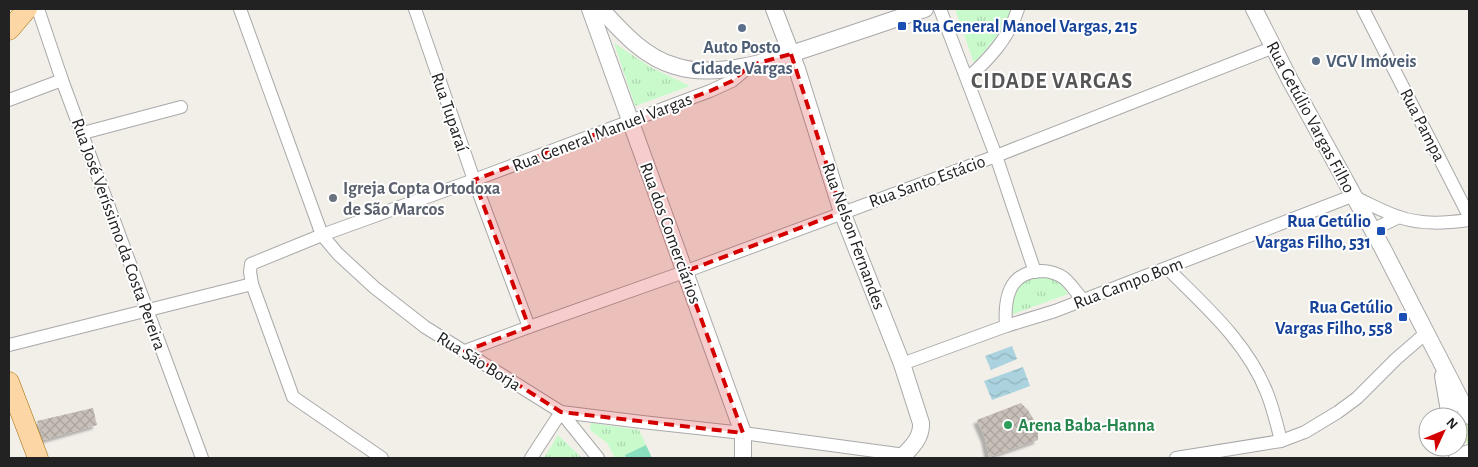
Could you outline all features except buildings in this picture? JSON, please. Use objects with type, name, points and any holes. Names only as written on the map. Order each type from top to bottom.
[{"type":"main road","points":[[9,30],[27,9]]},
{"type":"main road","points":[[9,382],[38,458]]},
{"type":"street","name":"Rua José Veríssimo da Costa Pereira","points":[[38,9],[62,80],[202,458]]},
{"type":"street","name":"Rua São Borja","points":[[240,9],[322,235],[338,254],[375,288],[425,327],[561,412],[743,433],[903,457]]},
{"type":"street","name":"Rua Tuparaí","points":[[414,9],[474,180],[529,327]]},
{"type":"street","name":"Rua dos Comerciários","points":[[590,9],[743,433],[742,458]]},
{"type":"street","points":[[600,9],[636,45],[656,59],[676,67],[697,70],[751,65],[791,54],[925,9]]},
{"type":"street","name":"Rua Nelson Fernandes","points":[[774,9],[791,54],[842,212],[902,364],[921,423],[919,437],[903,457]]},
{"type":"street","points":[[940,9],[996,156],[1035,272]]},
{"type":"street","points":[[967,79],[998,48],[1018,9]]},
{"type":"street","name":"Rua Getúlio Vargas Filho","points":[[1254,9],[1469,416]]},
{"type":"street","name":"Rua Pampa","points":[[1362,9],[1469,216]]},
{"type":"street","name":"Rua Santo Estácio","points":[[466,351],[996,156],[1274,47]]},
{"type":"street","name":"Rua General Manuel Vargas","points":[[252,284],[251,264],[322,235],[474,180],[732,81],[751,65]]},
{"type":"street","points":[[9,100],[62,80]]},
{"type":"street","points":[[83,133],[181,107]]},
{"type":"street","points":[[1352,196],[1399,217],[1436,223],[1469,220]]},
{"type":"street","name":"Rua Campo Bom","points":[[902,364],[1006,326],[1055,311],[1352,196]]},
{"type":"street","points":[[1372,230],[1399,217]]},
{"type":"street","points":[[1166,268],[1221,322],[1253,365],[1267,393],[1282,440]]},
{"type":"street","points":[[1006,326],[1005,308],[1007,296],[1017,280],[1026,275],[1044,271],[1057,274],[1064,278],[1082,300]]},
{"type":"street","points":[[9,345],[252,284],[293,397],[382,458]]},
{"type":"street","points":[[1176,458],[1282,440],[1305,432],[1358,398],[1396,359],[1426,333]]},
{"type":"street","name":"Rua Getúlio Vargas Filho","points":[[1439,357],[1448,407]]},
{"type":"street","points":[[530,458],[561,412],[598,458]]},
{"type":"street","points":[[1457,458],[1469,453]]},
{"type":"highlighted area","points":[[791,54],[842,212],[684,272],[743,433],[561,412],[465,351],[529,327],[474,180],[710,91],[732,81],[751,65]]},
{"type":"green space","points":[[955,9],[1011,9],[1000,31],[974,63]]},
{"type":"green space","points":[[614,43],[652,68],[690,86],[635,106]]},
{"type":"green space","points":[[1045,276],[1060,283],[1068,294],[1008,316],[1015,290],[1026,280]]},
{"type":"green space","points":[[1468,422],[1469,423],[1468,444]]},
{"type":"green space","points":[[591,423],[639,430],[646,445],[625,455],[626,458],[615,458],[607,443],[591,431]]},
{"type":"green space","points":[[558,435],[582,458],[544,458]]},
{"type":"green space","points":[[646,445],[652,458],[626,458],[625,455]]},
{"type":"water","points":[[1012,346],[1017,359],[991,370],[985,356]]},
{"type":"water","points":[[1023,367],[1030,386],[992,400],[984,381]]},
{"type":"place","name":"Rua General Manoel Vargas, 215","points":[[902,26]]},
{"type":"place","name":"Auto Posto Cidade Vargas","points":[[742,28]]},
{"type":"place","name":"VGV Imóveis","points":[[1316,61]]},
{"type":"place","name":"Igreja Copta Ortodoxa de São Marcos","points":[[333,198]]},
{"type":"place","name":"Rua Getúlio Vargas Filho, 531","points":[[1381,231]]},
{"type":"place","name":"Rua Getúlio Vargas Filho, 558","points":[[1403,317]]},
{"type":"place","name":"Arena Baba-Hanna","points":[[1008,425]]},
{"type":"district","name":"CIDADE VARGAS","points":[[1052,80]]}]
